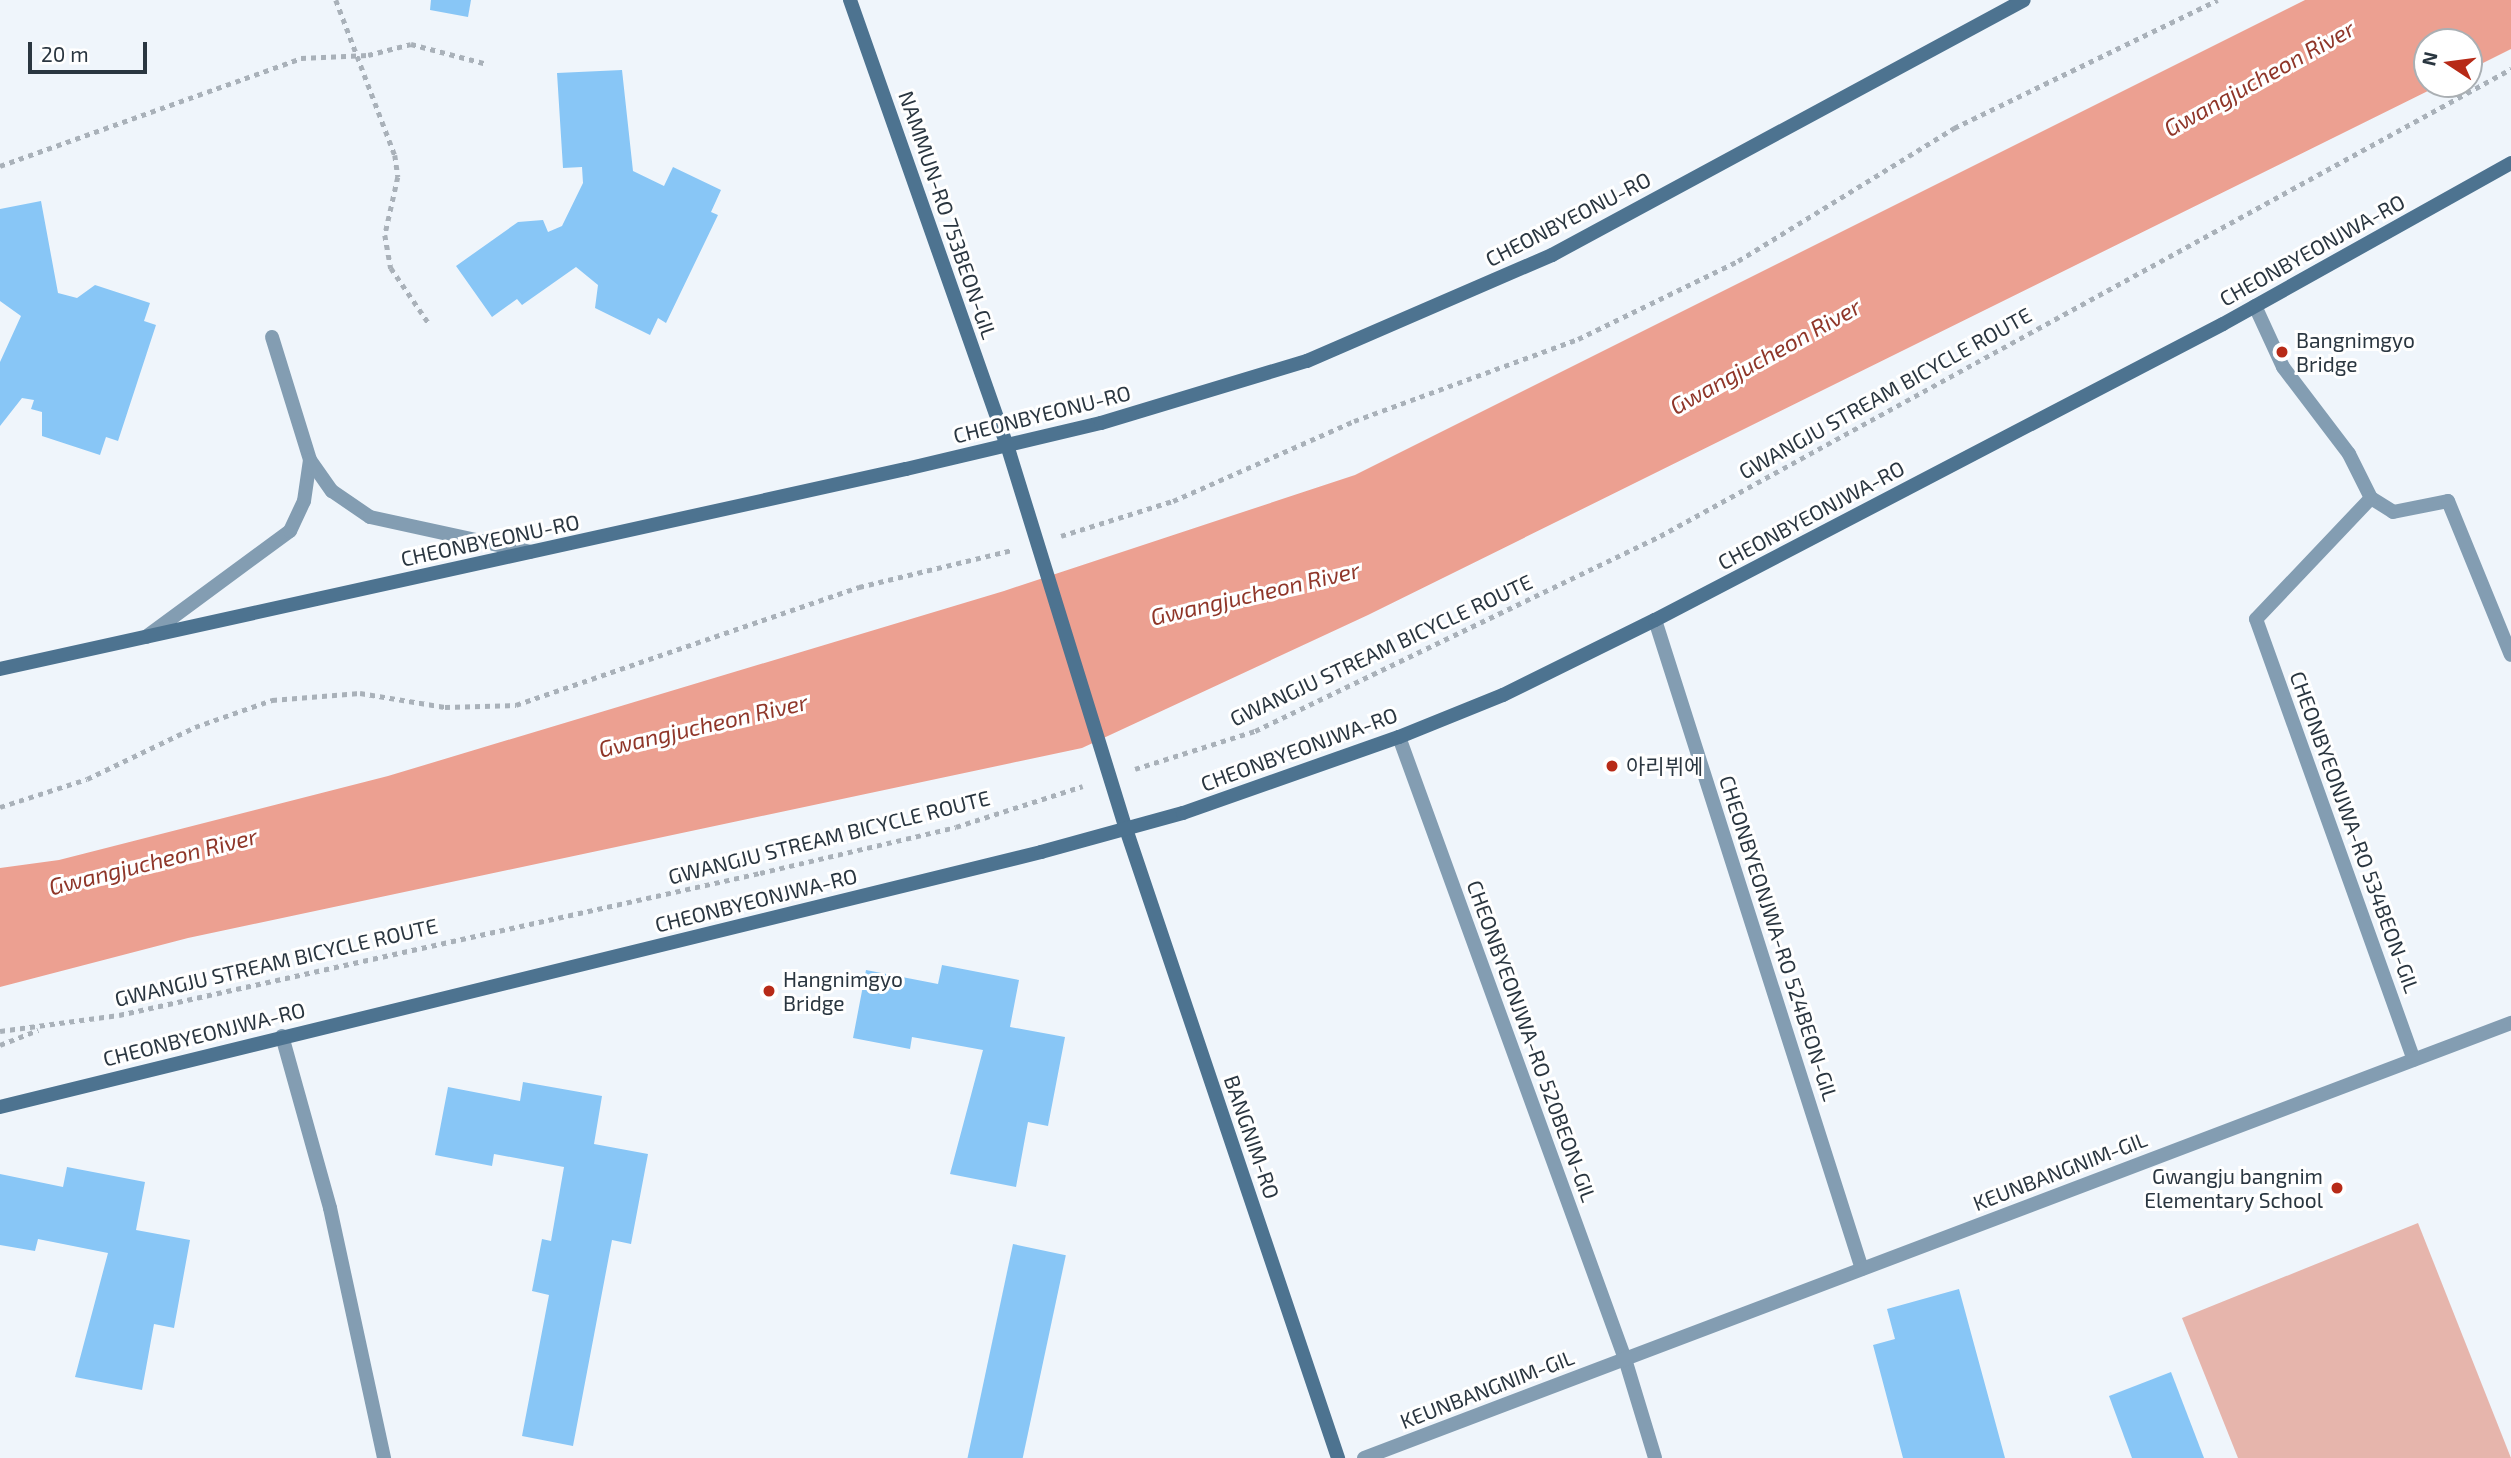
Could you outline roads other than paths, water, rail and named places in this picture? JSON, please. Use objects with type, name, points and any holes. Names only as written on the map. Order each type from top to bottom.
[{"type":"street","name":"NAMMUN-RO 753BEON-GIL","points":[[850,0],[1007,445],[1126,829]]},
{"type":"street","name":"CHEONBYEONU-RO","points":[[0,669],[1007,445],[1307,361],[1552,255],[2024,0]]},
{"type":"street","name":"CHEONBYEONJWA-RO","points":[[0,1107],[1126,829],[1399,737],[1503,695],[1655,620],[2255,306],[2511,163]]},
{"type":"street","points":[[2255,306],[2283,367],[2349,454],[2371,498],[2393,512],[2448,501],[2511,655]]},
{"type":"street","points":[[272,337],[310,460],[332,491],[370,517],[532,552]]},
{"type":"street","points":[[146,637],[290,531],[304,501],[310,460]]},
{"type":"street","name":"CHEONBYEONJWA-RO 534BEON-GIL","points":[[2371,498],[2256,619],[2414,1060]]},
{"type":"street","name":"CHEONBYEONJWA-RO 524BEON-GIL","points":[[1655,620],[1862,1269]]},
{"type":"street","name":"CHEONBYEONJWA-RO 520BEON-GIL","points":[[1399,737],[1625,1359]]},
{"type":"street","name":"BANGNIM-RO","points":[[1126,829],[1338,1458]]},
{"type":"street","name":"KEUNBANGNIM-GIL","points":[[1364,1458],[2511,1023]]},
{"type":"street","points":[[282,1036],[330,1208],[383,1458]]},
{"type":"street","points":[[1625,1359],[1655,1458]]},
{"type":"water","name":"Gwangjucheon River","points":[[2305,0],[2511,0],[2511,49],[2483,63],[2483,28],[2413,28],[2414,98],[1368,615],[1082,748],[188,938],[0,987],[0,868],[59,860],[388,776],[1004,591],[1355,475]]},
{"type":"place","name":"Bangnimgyo Bridge","points":[[2282,352]]},
{"type":"place","name":"아리뷔에","points":[[1612,766]]},
{"type":"place","name":"Hangnimgyo Bridge","points":[[769,991]]},
{"type":"place","name":"Gwangju bangnim Elementary School","points":[[2337,1188]]}]
